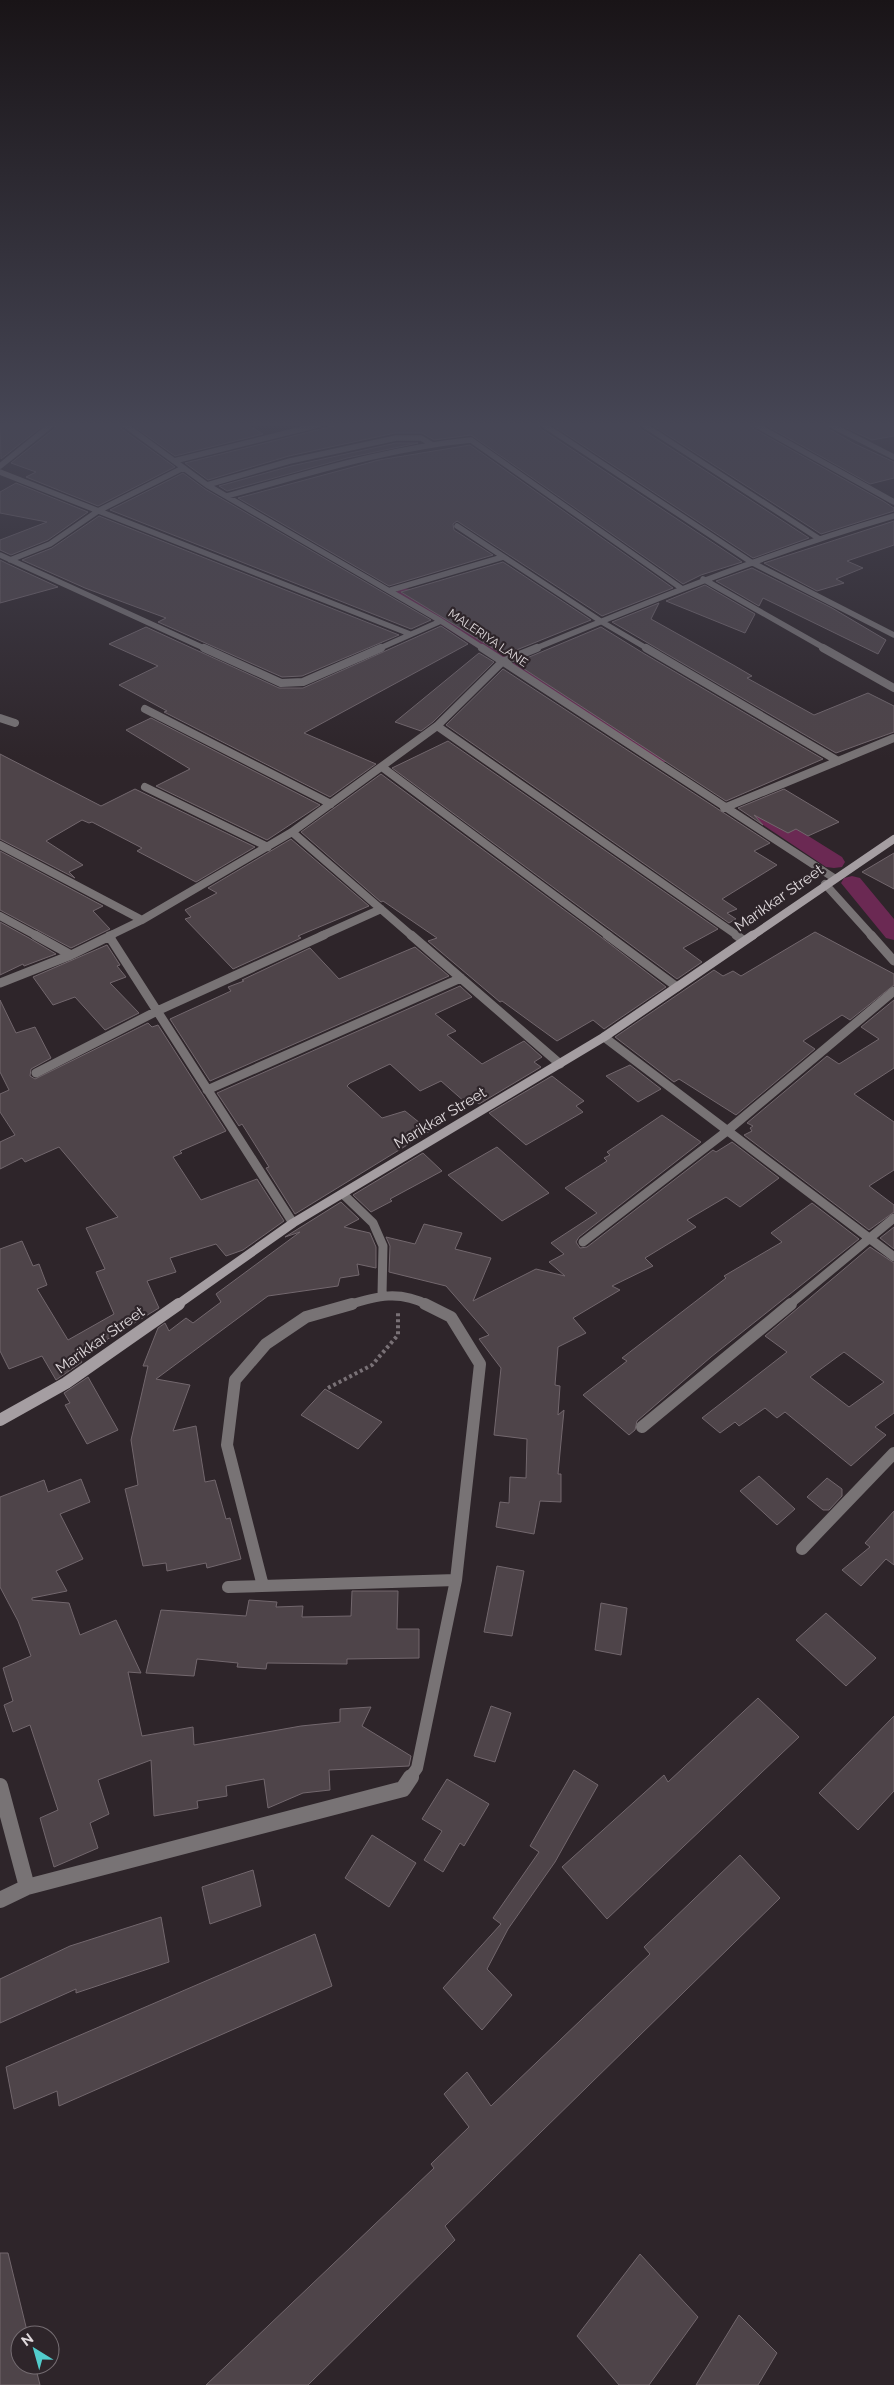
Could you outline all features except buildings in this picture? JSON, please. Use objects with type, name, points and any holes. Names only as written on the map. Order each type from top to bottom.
[{"type":"street","points":[[10,560],[50,544],[61,536]]},
{"type":"street","points":[[162,536],[410,634]]},
{"type":"street","name":"MALERIYA LANE","points":[[297,536],[441,621],[724,808],[834,878]]},
{"type":"street","points":[[473,536],[602,622],[838,761]]},
{"type":"street","points":[[608,536],[681,588]]},
{"type":"street","points":[[712,536],[751,562],[894,636]]},
{"type":"street","points":[[0,983],[71,955],[142,920],[292,832],[437,726],[502,662],[703,579],[824,536]]},
{"type":"street","points":[[0,555],[281,682],[303,682],[441,621]]},
{"type":"street","points":[[391,590],[504,557]]},
{"type":"street","points":[[703,579],[894,688]]},
{"type":"street","points":[[145,709],[331,804]]},
{"type":"street","points":[[0,718],[15,723]]},
{"type":"street","points":[[437,726],[743,940]]},
{"type":"street","points":[[724,808],[894,738]]},
{"type":"street","points":[[382,767],[677,987]]},
{"type":"street","points":[[145,787],[268,847]]},
{"type":"street","points":[[292,832],[560,1064]]},
{"type":"street","name":"Marikkar Street","points":[[0,1420],[66,1383],[293,1223],[604,1037],[825,884],[894,839]]},
{"type":"street","points":[[0,845],[142,920]]},
{"type":"street","points":[[825,884],[894,961]]},
{"type":"street","points":[[36,1073],[157,1011],[381,909]]},
{"type":"street","points":[[0,916],[71,955]]},
{"type":"street","points":[[109,936],[293,1223]]},
{"type":"street","points":[[207,1090],[461,978]]},
{"type":"street","points":[[583,1242],[727,1131],[894,991]]},
{"type":"street","points":[[604,1037],[894,1257]]},
{"type":"street","points":[[344,1194],[373,1223],[383,1246],[382,1295]]},
{"type":"street","points":[[642,1427],[894,1218]]},
{"type":"street","points":[[0,1900],[27,1887],[403,1788],[417,1768],[456,1580],[480,1364],[451,1317],[416,1299],[382,1295],[306,1317],[266,1344],[235,1380],[227,1445],[262,1586]]},
{"type":"street","points":[[802,1548],[894,1453]]},
{"type":"street","points":[[228,1587],[456,1580]]},
{"type":"street","points":[[0,1786],[27,1887]]},
{"type":"path","points":[[328,1388],[372,1365],[398,1334],[398,1297]]},
{"type":"waterway","points":[[404,593],[504,657]]},
{"type":"waterway","points":[[519,667],[661,758]]},
{"type":"waterway","points":[[758,813],[834,862]]},
{"type":"waterway","points":[[852,883],[894,933]]}]
